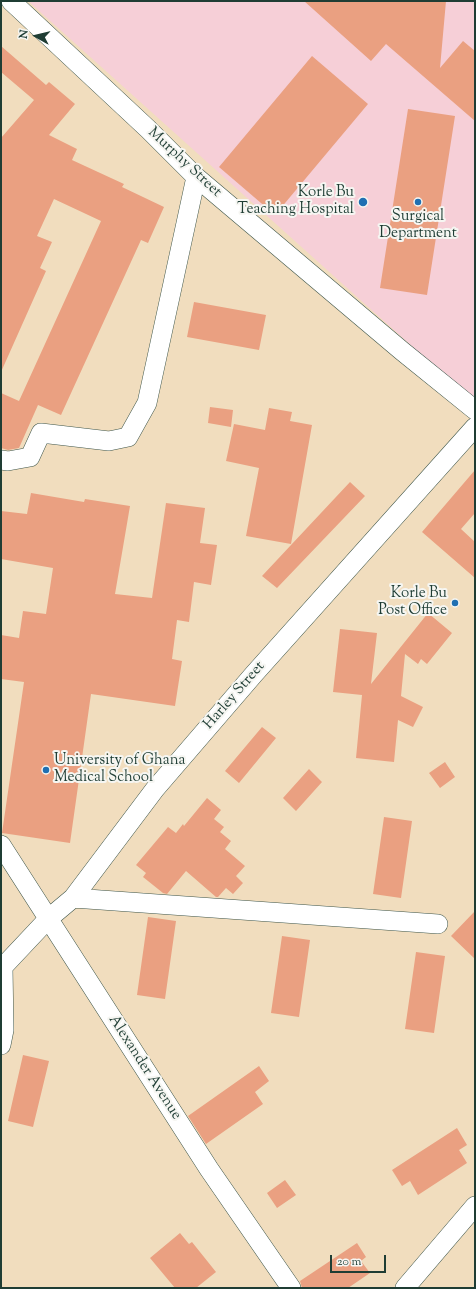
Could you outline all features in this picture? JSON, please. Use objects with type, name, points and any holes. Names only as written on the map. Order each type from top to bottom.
[{"type":"street","name":"Murphy Street","points":[[11,1],[148,129],[196,177],[402,351],[475,410]]},
{"type":"street","points":[[1,460],[8,461],[30,457],[41,433],[109,441],[128,437],[147,403],[196,177]]},
{"type":"street","name":"Harley Street","points":[[2,968],[48,919],[73,898],[155,789],[260,668],[475,427]]},
{"type":"street","name":"Alexander Avenue","points":[[1,845],[209,1169],[291,1288]]},
{"type":"street","points":[[73,898],[438,924]]},
{"type":"street","points":[[1,1045],[4,1030],[2,968]]},
{"type":"street","points":[[405,1288],[475,1206]]},
{"type":"shaded area","name":"Korle Bu Teaching Hospital","points":[[28,1],[475,1],[475,403]]},
{"type":"building","points":[[304,1],[446,1],[440,68],[463,41],[475,51],[475,121],[386,44],[371,61]]},
{"type":"building","points":[[1,46],[46,85],[49,82],[75,104],[49,135],[77,149],[72,160],[124,184],[122,187],[164,207],[148,243],[141,240],[61,415],[38,405],[19,448],[8,450],[1,448],[1,393],[19,401],[101,221],[54,199],[37,236],[52,242],[40,268],[46,271],[1,372],[1,138],[34,100],[1,72]]},
{"type":"building","points":[[312,56],[368,104],[275,215],[219,167]]},
{"type":"building","name":"Surgical Department","points":[[408,109],[455,116],[427,295],[380,288]]},
{"type":"building","points":[[194,302],[266,315],[259,350],[187,337]]},
{"type":"building","points":[[210,407],[233,410],[231,427],[208,423]]},
{"type":"building","points":[[269,408],[292,412],[290,421],[312,425],[291,544],[246,536],[259,468],[226,461],[234,424],[265,430]]},
{"type":"building","points":[[475,470],[475,513],[461,529],[475,542],[475,578],[422,532]]},
{"type":"building","points":[[350,482],[365,496],[277,588],[262,576]]},
{"type":"building","points":[[31,493],[84,502],[85,499],[130,506],[115,594],[152,598],[166,503],[205,508],[200,543],[217,545],[211,585],[194,582],[189,622],[177,620],[172,659],[182,661],[175,706],[91,694],[70,843],[2,833],[24,682],[1,679],[1,635],[19,638],[23,611],[46,614],[53,568],[1,559],[1,511],[27,514]]},
{"type":"building","points":[[428,613],[452,633],[427,664],[421,659],[418,664],[405,654],[401,696],[423,707],[413,727],[398,720],[394,762],[356,758],[362,695],[333,692],[340,629],[377,633],[371,684]]},
{"type":"building","points":[[262,727],[276,738],[239,783],[225,771]]},
{"type":"building","points":[[445,762],[455,777],[440,788],[429,773]]},
{"type":"building","points":[[309,769],[322,782],[296,811],[283,798]]},
{"type":"building","points":[[207,798],[221,810],[214,819],[224,827],[220,832],[231,841],[225,849],[245,866],[236,876],[243,883],[233,894],[226,888],[218,897],[216,897],[186,871],[167,894],[163,893],[143,877],[146,873],[136,865],[168,827],[176,833],[183,824],[184,826]]},
{"type":"building","points":[[384,817],[412,821],[401,898],[373,894]]},
{"type":"building","points":[[475,911],[475,959],[451,936]]},
{"type":"building","points":[[148,917],[176,921],[165,999],[137,995]]},
{"type":"building","points":[[282,936],[310,940],[299,1017],[271,1013]]},
{"type":"building","points":[[416,952],[445,956],[434,1033],[405,1029]]},
{"type":"building","points":[[23,1055],[49,1061],[33,1127],[8,1121]]},
{"type":"building","points":[[259,1066],[269,1081],[255,1092],[263,1104],[206,1144],[188,1116]]},
{"type":"building","points":[[457,1128],[467,1145],[459,1150],[467,1163],[418,1195],[410,1181],[402,1186],[392,1170]]},
{"type":"building","points":[[285,1180],[296,1195],[277,1208],[267,1193]]},
{"type":"building","points":[[180,1233],[189,1244],[192,1242],[216,1272],[196,1288],[175,1288],[150,1258]]},
{"type":"building","points":[[357,1243],[366,1257],[361,1261],[370,1273],[348,1288],[302,1288],[300,1281]]},
{"type":"place","name":"Korle Bu Teaching Hospital","points":[[363,202]]},
{"type":"place","name":"Surgical Department","points":[[418,202]]},
{"type":"place","name":"Korle Bu Post Office","points":[[455,603]]},
{"type":"place","name":"University of Ghana Medical School","points":[[46,770]]}]
